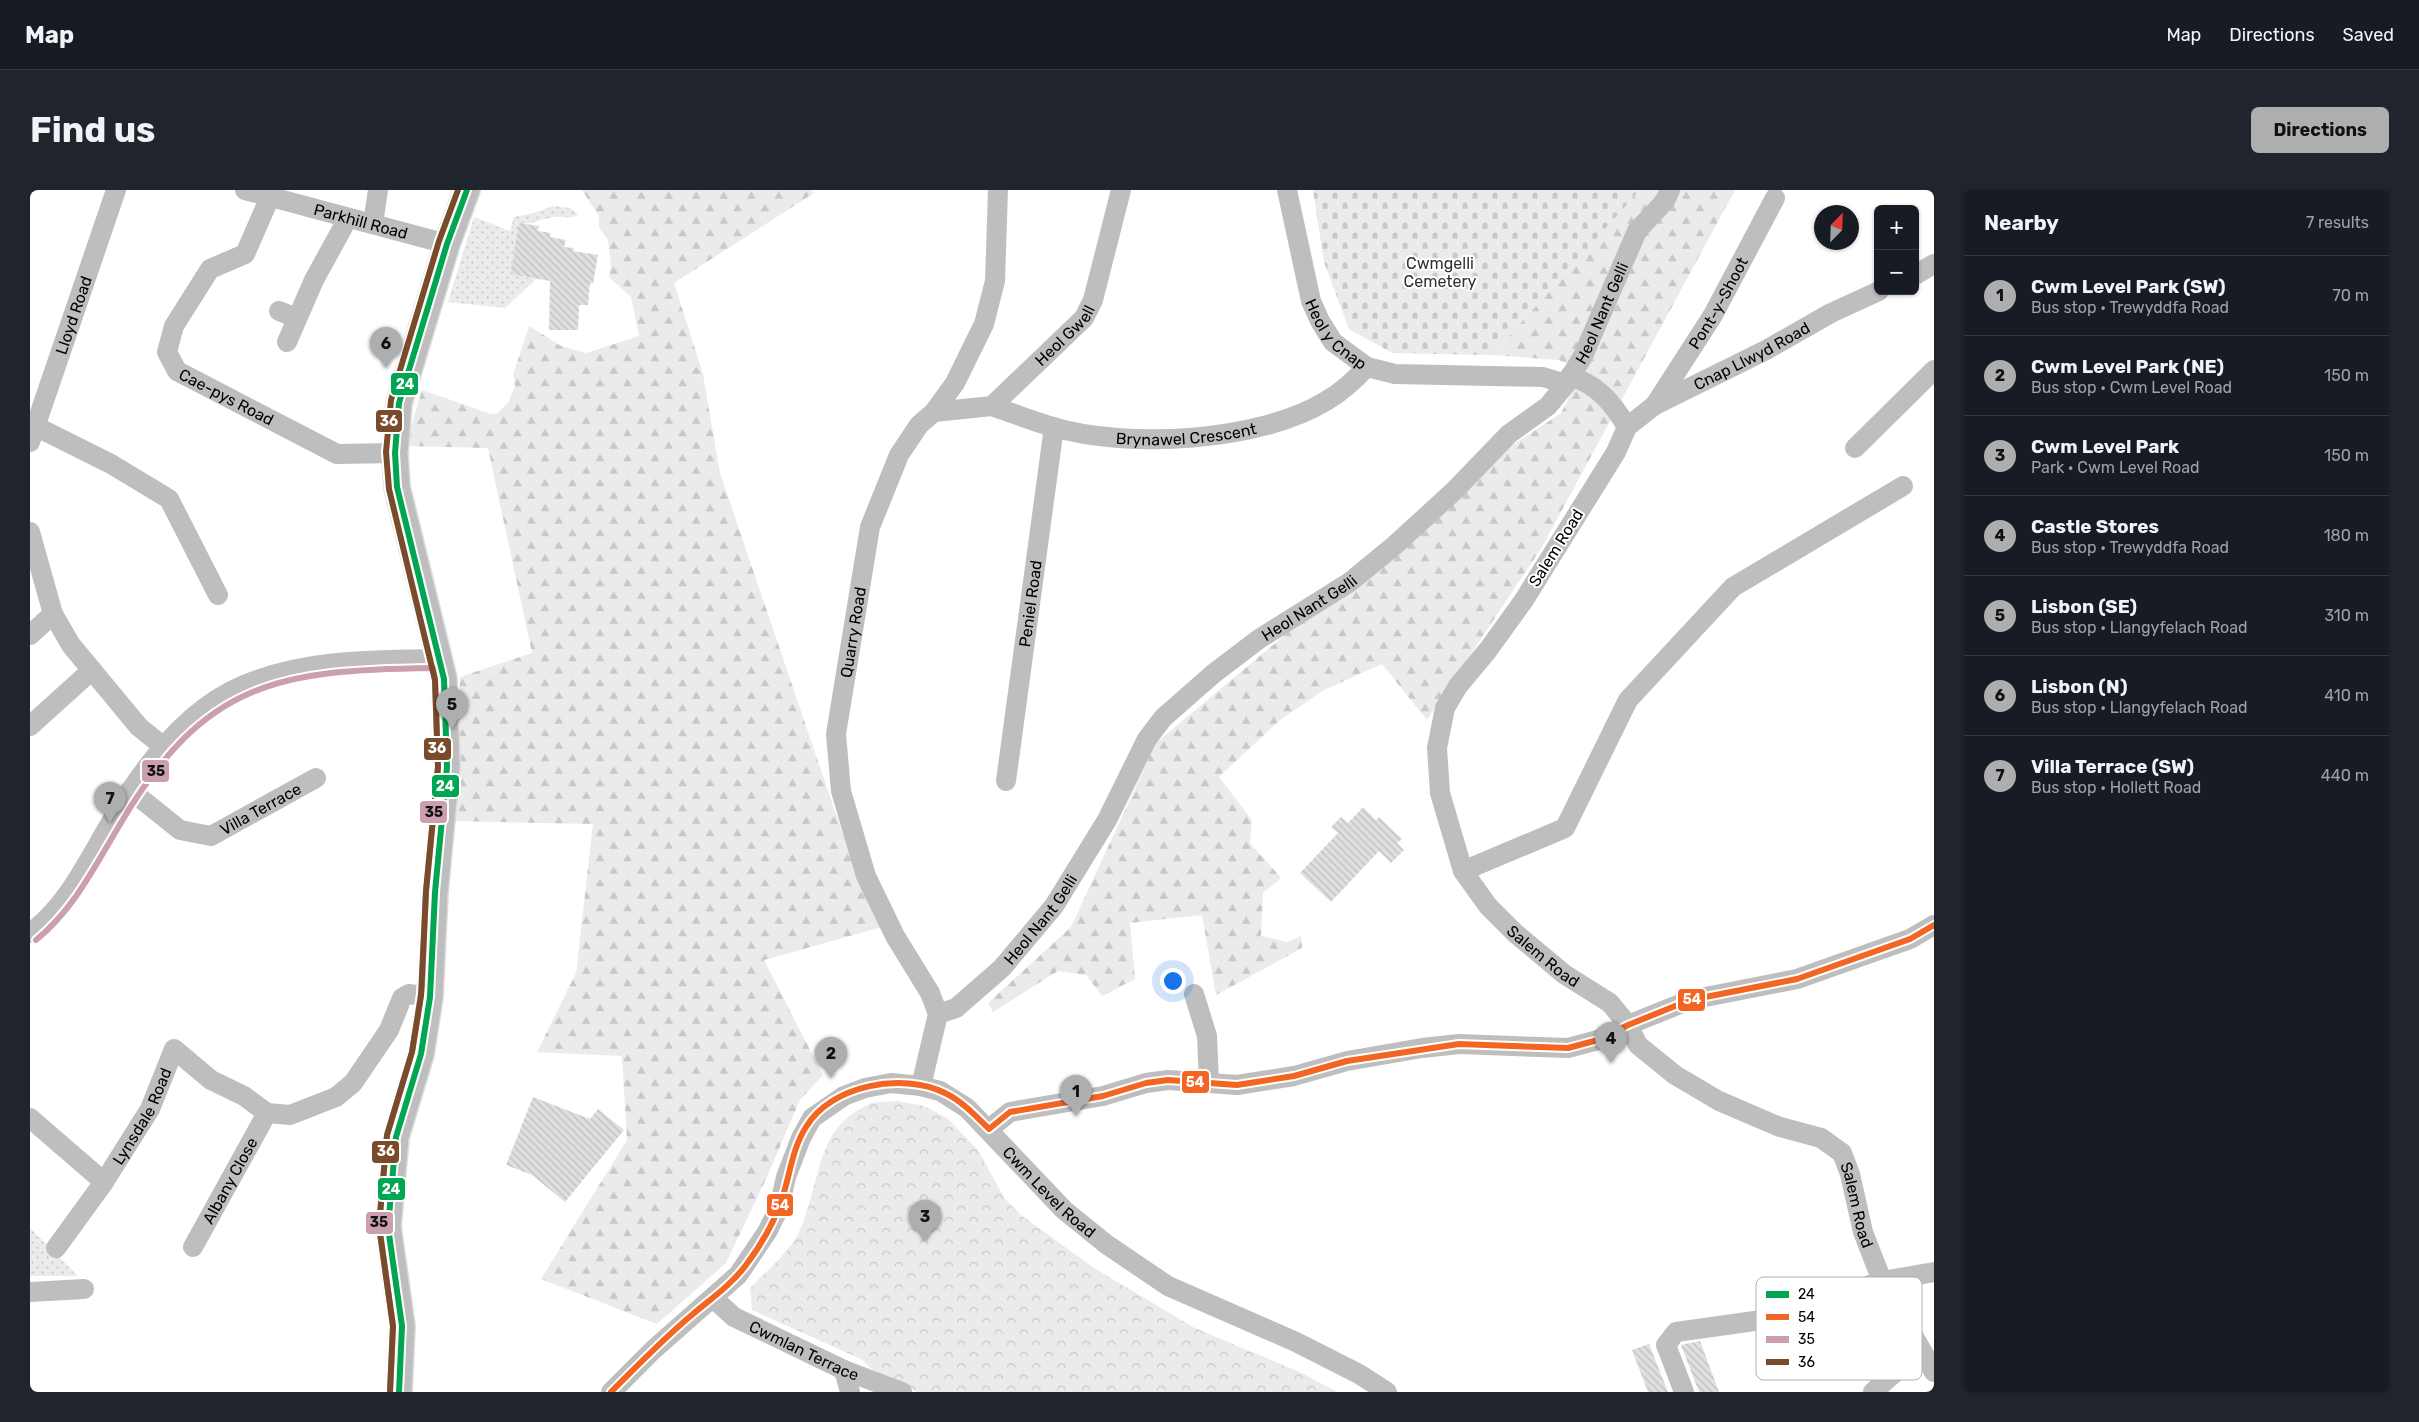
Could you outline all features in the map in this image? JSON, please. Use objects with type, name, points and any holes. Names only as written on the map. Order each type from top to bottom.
[{"type":"main road","points":[[399,1392],[402,1326],[388,1227],[396,1137],[421,1054],[430,998],[435,892],[447,767],[444,679],[397,486],[396,453],[399,403],[447,244],[467,190]]},
{"type":"street","name":"Lloyd Road","points":[[32,434],[116,190]]},
{"type":"street","points":[[373,224],[378,190]]},
{"type":"street","name":"Quarry Road","points":[[938,1014],[930,994],[895,936],[866,876],[841,791],[836,734],[870,527],[899,455],[919,425],[934,412],[955,383],[984,324],[995,280],[998,190]]},
{"type":"street","name":"Heol Gwell","points":[[992,406],[1084,318],[1094,300],[1121,190]]},
{"type":"street","name":"Heol y Cnap","points":[[1287,190],[1311,301],[1320,321],[1333,342],[1367,367],[1395,374],[1543,377],[1593,385],[1623,428]]},
{"type":"street","name":"Heol Nant Gelli","points":[[938,1014],[956,1008],[1002,968],[1054,906],[1107,820],[1147,739],[1163,718],[1213,674],[1259,639],[1350,582],[1388,551],[1454,491],[1509,434],[1548,406],[1583,356],[1637,231],[1665,201],[1670,190]]},
{"type":"street","name":"Parkhill Road","points":[[261,193],[447,244]]},
{"type":"street","name":"Cae-pys Road","points":[[261,193],[245,254],[210,269],[174,326],[167,352],[177,371],[337,454],[396,453]]},
{"type":"street","name":"Pont-y-Shoot","points":[[1655,405],[1713,315],[1775,198]]},
{"type":"street","points":[[287,342],[288,315],[314,280],[348,218]]},
{"type":"street","points":[[1919,273],[1934,264]]},
{"type":"street","name":"Cnap Llwyd Road","points":[[1623,428],[1655,405],[1744,362],[1831,312],[1874,293]]},
{"type":"street","name":"Brynawel Crescent","points":[[992,406],[1054,427],[1095,435],[1163,441],[1219,434],[1281,421],[1325,402],[1349,386],[1367,367]]},
{"type":"street","points":[[1855,448],[1934,370]]},
{"type":"street","points":[[934,412],[992,406]]},
{"type":"street","name":"Peniel Road","points":[[1006,781],[1054,427]]},
{"type":"street","name":"Salem Road","points":[[1623,428],[1524,600],[1488,650],[1458,686],[1445,708],[1437,748],[1440,793],[1463,871],[1488,906],[1515,933],[1564,974],[1610,1003],[1628,1025],[1638,1045],[1675,1074],[1719,1102],[1780,1127],[1821,1138],[1842,1153],[1850,1174],[1863,1232],[1880,1277]]},
{"type":"street","points":[[32,434],[111,464],[168,499],[218,595]]},
{"type":"street","points":[[1463,871],[1565,828],[1628,700],[1732,587],[1903,486]]},
{"type":"street","points":[[30,532],[53,614],[71,645],[139,727],[164,747]]},
{"type":"street","points":[[30,635],[53,614]]},
{"type":"street","points":[[30,933],[45,922],[73,885],[130,790],[164,747],[199,712],[240,686],[284,671],[320,664],[440,659]]},
{"type":"street","points":[[30,726],[92,670]]},
{"type":"street","name":"Villa Terrace","points":[[130,790],[180,830],[211,836],[316,778]]},
{"type":"street","points":[[989,1129],[1010,1112],[1103,1096],[1146,1083],[1168,1080],[1237,1085],[1294,1076],[1347,1061],[1422,1048],[1459,1044],[1568,1048],[1598,1040],[1628,1025],[1690,1000],[1797,979],[1910,939],[1934,925]]},
{"type":"street","points":[[267,1112],[290,1115],[336,1097],[353,1083],[390,1030],[402,998],[409,994],[430,998]]},
{"type":"street","points":[[1194,994],[1207,1036],[1210,1083]]},
{"type":"street","points":[[921,1086],[938,1014]]},
{"type":"street","name":"Lynsdale Road","points":[[56,1248],[104,1182],[150,1109],[174,1049],[211,1080],[244,1096],[267,1112]]},
{"type":"street","name":"Cwm Level Road","points":[[611,1392],[653,1350],[738,1275],[767,1232],[778,1208],[786,1177],[800,1138],[812,1118],[844,1096],[865,1088],[891,1083],[921,1086],[940,1091],[967,1108],[1064,1210],[1106,1244],[1168,1286],[1296,1342],[1359,1374],[1387,1392]]},
{"type":"street","name":"Albany Close","points":[[193,1247],[267,1112]]},
{"type":"street","name":"Lynsdale Road","points":[[30,1118],[104,1182]]},
{"type":"street","points":[[1905,1277],[1934,1272]]},
{"type":"street","points":[[30,1292],[84,1289]]},
{"type":"street","name":"Cwmlan Terrace","points":[[712,1298],[734,1317],[844,1370],[902,1392]]},
{"type":"street","points":[[1684,1392],[1666,1345],[1676,1332],[1756,1321]]},
{"type":"street","name":"Salem Road","points":[[1922,1353],[1934,1372]]},
{"type":"street","points":[[844,1370],[850,1392]]},
{"type":"street","points":[[1873,1392],[1886,1380]]},
{"type":"green space","points":[[582,190],[810,190],[814,193],[674,283],[703,374],[720,473],[841,829],[882,927],[764,960],[823,1075],[800,1100],[766,1179],[726,1263],[657,1324],[541,1279],[627,1140],[622,1056],[537,1052],[576,973],[593,824],[455,821],[460,677],[532,653],[488,448],[405,446],[422,390],[491,414],[496,414],[508,403],[515,386],[513,375],[529,326],[561,346],[586,353],[639,336],[631,297],[609,277],[611,265],[608,240],[599,227],[599,216]]},
{"type":"green space","name":"Cwmgelli Cemetery","points":[[1313,190],[1640,190],[1492,355],[1392,353],[1349,329],[1324,262]]},
{"type":"green space","points":[[1640,190],[1735,190],[1542,547],[1427,720],[1382,664],[1324,690],[1280,720],[1219,777],[1252,820],[1250,843],[1281,878],[1263,893],[1261,936],[1287,942],[1301,936],[1302,948],[1216,995],[1202,915],[1130,923],[1135,979],[1102,996],[1086,975],[1058,971],[993,1012],[988,1003],[1071,927],[1156,743],[1507,449],[1561,413],[1583,371],[1559,360],[1492,355]]},
{"type":"green space","points":[[553,206],[570,208],[577,215],[554,217],[532,223],[519,223],[510,274],[536,279],[505,308],[448,302],[474,217],[510,231],[514,217],[534,213]]},
{"type":"green space","points":[[897,1101],[924,1106],[947,1118],[978,1150],[1005,1199],[1021,1215],[1094,1268],[1193,1327],[1304,1374],[1337,1392],[918,1392],[878,1375],[861,1359],[752,1310],[750,1288],[782,1256],[798,1234],[806,1216],[821,1160],[828,1143],[838,1128],[851,1115],[870,1104]]},
{"type":"green space","points":[[30,1228],[78,1276],[30,1276]]},
{"type":"building","points":[[519,223],[539,226],[538,231],[551,233],[550,237],[566,240],[564,247],[574,248],[573,251],[598,255],[593,284],[590,283],[588,305],[579,305],[578,330],[549,330],[550,281],[510,274]]},
{"type":"building","points":[[1363,807],[1376,820],[1379,817],[1402,839],[1397,843],[1404,850],[1391,863],[1379,851],[1331,902],[1300,873],[1338,833],[1331,827],[1341,817],[1348,823]]},
{"type":"building","points":[[533,1097],[590,1119],[598,1109],[624,1130],[565,1202],[532,1175],[506,1165]]},
{"type":"building","points":[[1700,1341],[1719,1392],[1699,1392],[1681,1345]]},
{"type":"building","points":[[1649,1344],[1668,1392],[1648,1392],[1632,1350]]},
{"type":"transit line","name":"36","points":[[390,1392],[393,1326],[379,1226],[387,1135],[412,1052],[421,996],[426,891],[438,767],[435,680],[389,489],[386,452],[391,400],[439,241],[458,190]]},
{"type":"transit line","name":"24","points":[[399,1392],[402,1326],[388,1227],[396,1137],[421,1054],[430,997],[435,892],[447,767],[444,679],[397,487],[395,453],[399,403],[447,244],[467,190]]},
{"type":"transit line","name":"35","points":[[36,940],[62,914],[84,885],[122,821],[153,774],[184,738],[216,712],[251,693],[289,680],[331,673],[379,669],[433,668],[438,767],[426,891],[422,987],[412,1052],[387,1135],[379,1226],[393,1326],[390,1392]]},
{"type":"transit line","name":"54","points":[[611,1392],[651,1352],[728,1285],[746,1265],[762,1242],[775,1217],[801,1135],[817,1113],[832,1101],[850,1092],[869,1086],[889,1083],[928,1087],[957,1100],[989,1129],[1010,1112],[1103,1096],[1146,1083],[1168,1080],[1237,1085],[1294,1076],[1347,1061],[1459,1044],[1568,1048],[1598,1040],[1628,1025],[1690,1000],[1797,979],[1910,939],[1934,925]]},
{"type":"place","name":"Lisbon (N)","points":[[386,368]]},
{"type":"place","name":"Lisbon (SE)","points":[[452,729]]},
{"type":"place","name":"Villa Terrace (SW)","points":[[110,823]]},
{"type":"place","name":"Castle Stores","points":[[1611,1063]]},
{"type":"place","name":"Cwm Level Park (NE)","points":[[831,1078]]},
{"type":"place","name":"Cwm Level Park (SW)","points":[[1076,1116]]},
{"type":"place","name":"Cwm Level Park","points":[[925,1241]]}]
